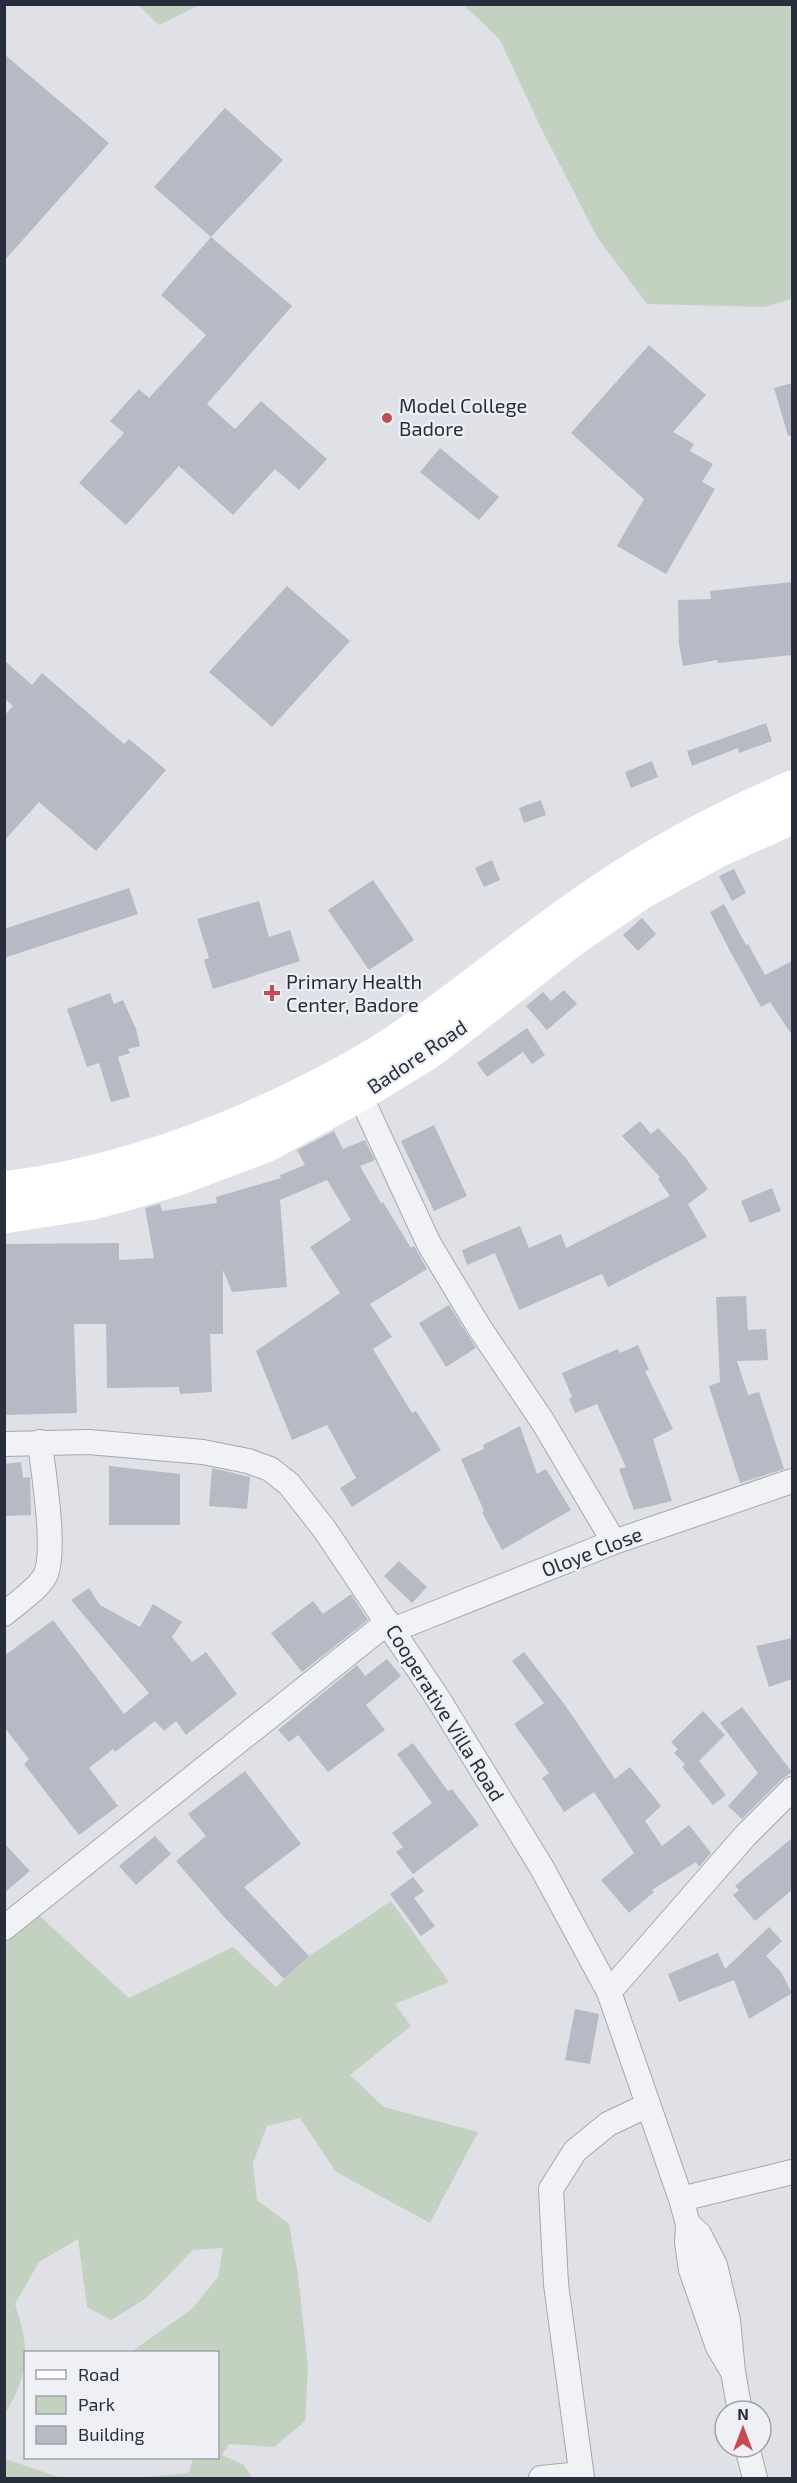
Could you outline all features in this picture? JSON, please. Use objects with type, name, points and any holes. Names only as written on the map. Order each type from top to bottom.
[{"type":"main road","name":"Badore Road","points":[[4,1217],[26,1195],[166,1153],[211,1136],[314,1088],[400,1038],[600,890],[699,830],[792,788]]},
{"type":"main road","name":"Badore Road","points":[[26,1195],[93,1203],[175,1180],[268,1145],[360,1095],[430,1052],[573,940],[643,892],[718,850],[792,818]]},
{"type":"street","points":[[360,1095],[429,1244],[478,1328],[554,1441],[614,1542]]},
{"type":"street","points":[[4,1614],[43,1578],[47,1570],[49,1535],[40,1442]]},
{"type":"street","name":"Cooperative Villa Road","points":[[4,1444],[89,1442],[193,1451],[248,1461],[270,1469],[289,1484],[325,1530],[440,1700],[542,1868],[609,1992],[688,2224],[699,2234],[715,2265],[728,2320],[738,2399]]},
{"type":"street","name":"Oloye Close","points":[[4,1928],[390,1626],[614,1542],[792,1481]]},
{"type":"street","points":[[609,1992],[745,1836],[792,1789]]},
{"type":"street","points":[[541,2478],[581,2476],[556,2284],[551,2189],[575,2151],[608,2124],[648,2104]]},
{"type":"street","points":[[681,2199],[792,2172]]},
{"type":"street","points":[[750,2459],[755,2478]]},
{"type":"green space","points":[[138,5],[199,5],[159,25]]},
{"type":"green space","points":[[464,5],[792,5],[792,299],[764,307],[647,304],[597,237],[540,126],[500,40]]},
{"type":"green space","points":[[391,1901],[449,1982],[395,2004],[411,2026],[350,2075],[384,2107],[478,2132],[430,2223],[336,2172],[300,2118],[267,2126],[253,2163],[257,2200],[289,2224],[298,2275],[308,2367],[305,2421],[274,2447],[229,2444],[222,2455],[244,2465],[252,2478],[136,2478],[189,2473],[193,2459],[219,2459],[219,2351],[132,2351],[192,2309],[218,2277],[223,2248],[193,2250],[145,2299],[111,2320],[87,2307],[78,2239],[39,2262],[15,2304],[25,2348],[24,2366],[19,2385],[5,2414],[5,1929],[31,1908],[129,1998],[233,1947],[276,1987],[309,1956]]},
{"type":"green space","points":[[5,2460],[9,2460],[61,2478],[5,2478]]},
{"type":"building","points":[[4,54],[109,143],[4,261]]},
{"type":"building","points":[[225,108],[283,160],[211,237],[154,187]]},
{"type":"building","points":[[211,237],[292,306],[207,404],[235,429],[261,401],[327,459],[299,490],[275,469],[233,515],[179,466],[126,525],[79,483],[124,433],[110,421],[139,389],[149,398],[206,335],[161,295]]},
{"type":"building","points":[[649,345],[706,395],[673,432],[694,444],[690,451],[713,464],[702,482],[715,489],[666,574],[617,546],[644,499],[571,433]]},
{"type":"building","points":[[792,383],[792,435],[788,436],[774,388]]},
{"type":"building","points":[[440,448],[499,497],[479,520],[420,472]]},
{"type":"building","points":[[792,582],[792,655],[718,663],[717,660],[683,666],[679,644],[678,600],[711,599],[710,591]]},
{"type":"building","points":[[287,586],[350,641],[272,727],[209,672]]},
{"type":"building","points":[[4,660],[32,685],[42,673],[124,744],[129,739],[166,770],[96,851],[39,802],[4,841],[4,716],[13,706],[4,698]]},
{"type":"building","points":[[766,723],[772,741],[739,753],[738,748],[692,766],[687,751]]},
{"type":"building","points":[[652,761],[658,777],[631,788],[625,772]]},
{"type":"building","points":[[541,800],[546,815],[524,823],[519,808]]},
{"type":"building","points":[[492,860],[500,880],[484,887],[475,868]]},
{"type":"building","points":[[734,869],[746,893],[732,901],[719,876]]},
{"type":"building","points":[[373,880],[414,940],[369,970],[328,910]]},
{"type":"building","points":[[129,888],[138,914],[4,958],[4,929]]},
{"type":"building","points":[[259,901],[269,937],[290,930],[300,961],[213,989],[204,960],[209,958],[197,919]]},
{"type":"building","points":[[724,904],[765,975],[792,961],[792,1035],[770,1002],[761,1007],[731,953],[710,912]]},
{"type":"building","points":[[642,918],[656,934],[638,951],[623,935]]},
{"type":"building","points":[[564,990],[577,1004],[547,1030],[526,1006],[543,992],[551,1001]]},
{"type":"building","points":[[110,993],[114,1004],[123,1000],[136,1029],[140,1046],[128,1049],[130,1053],[118,1057],[130,1097],[111,1102],[99,1063],[87,1067],[67,1009]]},
{"type":"building","points":[[527,1028],[545,1055],[532,1064],[523,1052],[487,1077],[477,1063]]},
{"type":"building","points":[[640,1121],[651,1134],[658,1128],[685,1157],[708,1189],[688,1204],[707,1237],[608,1287],[602,1274],[519,1310],[495,1253],[467,1265],[462,1250],[520,1226],[529,1248],[561,1234],[566,1248],[670,1196],[658,1179],[660,1177],[622,1136]]},
{"type":"building","points":[[434,1125],[467,1196],[434,1211],[401,1141]]},
{"type":"building","points":[[334,1131],[343,1149],[365,1140],[375,1160],[360,1166],[381,1203],[383,1202],[411,1248],[414,1246],[427,1269],[370,1304],[392,1337],[373,1349],[412,1413],[416,1411],[441,1450],[352,1507],[340,1488],[356,1478],[327,1425],[292,1440],[256,1351],[340,1293],[310,1247],[351,1220],[327,1180],[280,1200],[287,1287],[232,1292],[223,1270],[223,1334],[210,1334],[212,1392],[180,1394],[179,1387],[107,1388],[106,1324],[74,1324],[77,1413],[4,1415],[5,1244],[119,1243],[119,1260],[154,1258],[145,1208],[160,1204],[162,1211],[217,1203],[216,1197],[281,1178],[280,1175],[305,1165],[297,1150]]},
{"type":"building","points":[[772,1188],[781,1211],[750,1223],[741,1201]]},
{"type":"building","points":[[746,1296],[748,1330],[766,1329],[768,1360],[737,1361],[748,1395],[759,1392],[784,1469],[740,1483],[709,1386],[720,1382],[716,1297]]},
{"type":"building","points":[[449,1305],[476,1348],[446,1367],[419,1323]]},
{"type":"building","points":[[638,1345],[649,1370],[645,1371],[673,1429],[653,1439],[672,1501],[634,1510],[619,1469],[626,1467],[597,1404],[575,1413],[569,1399],[572,1397],[562,1373],[618,1349],[620,1353]]},
{"type":"building","points":[[520,1426],[537,1474],[546,1469],[571,1510],[502,1550],[482,1512],[484,1511],[461,1459],[484,1449],[483,1445]]},
{"type":"building","points":[[21,1462],[23,1478],[30,1477],[31,1515],[4,1516],[4,1464]]},
{"type":"building","points":[[109,1466],[180,1474],[180,1525],[109,1525]]},
{"type":"building","points":[[212,1468],[250,1477],[247,1509],[209,1506]]},
{"type":"building","points":[[399,1561],[427,1587],[412,1603],[384,1576]]},
{"type":"building","points":[[89,1588],[100,1605],[140,1627],[153,1604],[182,1622],[172,1637],[192,1662],[206,1652],[237,1694],[186,1735],[176,1721],[164,1731],[155,1721],[115,1752],[113,1749],[89,1768],[118,1806],[79,1835],[24,1764],[29,1759],[4,1727],[4,1656],[53,1620],[124,1714],[149,1693],[71,1600]]},
{"type":"building","points":[[351,1594],[368,1620],[302,1672],[271,1633],[313,1601],[323,1614]]},
{"type":"building","points":[[792,1638],[792,1679],[769,1687],[756,1646]]},
{"type":"building","points":[[524,1652],[565,1705],[615,1779],[630,1767],[661,1806],[645,1821],[662,1846],[689,1825],[711,1853],[699,1867],[696,1862],[652,1890],[654,1892],[629,1913],[601,1880],[634,1853],[594,1792],[564,1812],[542,1778],[549,1773],[514,1724],[544,1703],[512,1661]]},
{"type":"building","points":[[387,1659],[401,1676],[366,1705],[385,1730],[328,1772],[298,1735],[289,1742],[278,1730],[357,1665],[365,1676]]},
{"type":"building","points":[[742,1707],[792,1772],[742,1819],[728,1806],[758,1773],[720,1723]]},
{"type":"building","points":[[703,1711],[725,1735],[699,1761],[726,1795],[713,1805],[682,1767],[685,1764],[674,1753],[678,1749],[671,1742]]},
{"type":"building","points":[[413,1743],[448,1791],[452,1789],[479,1825],[413,1874],[396,1852],[403,1847],[392,1833],[432,1803],[397,1754]]},
{"type":"building","points":[[245,1771],[301,1844],[244,1887],[309,1956],[284,1979],[225,1918],[176,1861],[206,1836],[188,1814]]},
{"type":"building","points":[[155,1836],[171,1854],[136,1885],[119,1866]]},
{"type":"building","points":[[792,1838],[792,1890],[755,1921],[733,1895],[739,1890],[735,1886]]},
{"type":"building","points":[[4,1843],[30,1871],[4,1893]]},
{"type":"building","points":[[413,1877],[424,1891],[414,1898],[435,1926],[421,1936],[390,1894]]},
{"type":"building","points":[[769,1927],[782,1941],[766,1956],[781,1972],[792,1993],[749,2019],[734,1980],[679,2002],[668,1974],[718,1953],[725,1969]]},
{"type":"building","points":[[575,2009],[599,2014],[590,2064],[565,2060]]},
{"type":"place","name":"Model College Badore","points":[[387,418]]},
{"type":"place","name":"Primary Health Center, Badore","points":[[272,993]]}]
